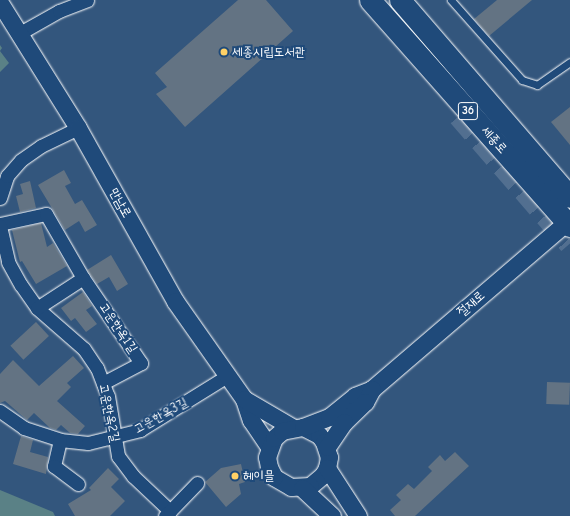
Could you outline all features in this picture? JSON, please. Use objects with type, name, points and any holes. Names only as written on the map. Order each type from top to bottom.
[{"type":"main road","name":"세종로","points":[[370,0],[569,222]]},
{"type":"main road","name":"세종로","points":[[400,0],[570,197]]},
{"type":"street","points":[[20,33],[59,11],[87,0]]},
{"type":"street","name":"만남로","points":[[0,3],[78,128],[175,301],[244,399]]},
{"type":"street","points":[[0,198],[7,176],[21,160],[41,146],[78,128]]},
{"type":"street","name":"고운한옥1길","points":[[0,225],[46,214],[83,278],[141,363],[103,383]]},
{"type":"street","name":"절재로","points":[[372,389],[569,222]]},
{"type":"street","name":"고운한옥2길","points":[[0,225],[4,264],[37,308],[84,349],[97,368],[103,383],[118,456],[133,476],[168,514]]},
{"type":"street","points":[[37,308],[83,278]]},
{"type":"street","name":"고운한옥3길","points":[[0,411],[24,428],[60,440],[88,443],[114,438],[140,430],[164,417],[227,376]]},
{"type":"street","points":[[327,468],[317,481],[302,488],[291,487],[274,477],[267,457],[269,447],[274,438],[297,427],[329,417],[356,396],[372,389]]},
{"type":"street","points":[[327,448],[340,427],[365,402],[372,389]]},
{"type":"street","points":[[244,399],[297,427],[319,435],[327,448],[327,468],[358,516]]},
{"type":"street","points":[[244,399],[251,420],[269,447]]},
{"type":"street","points":[[60,440],[54,466],[78,484]]},
{"type":"street","points":[[168,514],[197,483]]},
{"type":"street","points":[[302,488],[332,516]]},
{"type":"lane","points":[[452,0],[522,80],[537,85],[570,62]]},
{"type":"green space","points":[[0,51],[9,63],[0,72]]},
{"type":"green space","points":[[0,490],[53,512],[55,516],[0,516]]},
{"type":"building","name":"세종시립도서관","points":[[238,0],[266,0],[293,31],[185,127],[156,94],[167,87],[155,73]]},
{"type":"building","points":[[497,0],[532,0],[489,36],[474,19]]},
{"type":"building","points":[[570,107],[570,145],[551,122]]},
{"type":"building","points":[[64,170],[71,183],[65,186],[75,204],[82,200],[97,225],[85,232],[79,221],[65,230],[38,185]]},
{"type":"building","points":[[30,181],[36,208],[20,212],[16,196],[23,194],[20,184]]},
{"type":"building","points":[[41,223],[47,247],[53,243],[67,266],[36,284],[22,261],[20,262],[12,230]]},
{"type":"building","points":[[111,255],[128,284],[117,291],[109,277],[97,284],[87,270]]},
{"type":"building","points":[[83,292],[92,306],[86,310],[97,324],[86,332],[75,318],[71,321],[61,308]]},
{"type":"building","points":[[36,322],[49,336],[23,360],[10,346]]},
{"type":"building","points":[[73,356],[84,368],[67,383],[71,387],[57,401],[85,426],[78,434],[70,433],[61,425],[56,430],[50,428],[34,413],[27,420],[5,401],[0,403],[0,374],[13,360],[39,386]]},
{"type":"building","points":[[547,382],[570,383],[569,405],[546,404]]},
{"type":"building","points":[[21,436],[33,440],[30,452],[48,457],[46,474],[13,464]]},
{"type":"building","points":[[455,452],[469,466],[415,516],[395,516],[390,510],[401,500],[396,495],[408,484],[414,489],[432,471],[428,467],[440,455],[445,461]]},
{"type":"building","points":[[241,464],[245,482],[239,484],[241,494],[226,507],[205,482],[221,468]]},
{"type":"building","points":[[108,468],[119,479],[111,487],[125,501],[110,516],[75,516],[68,504],[91,490],[89,488]]},
{"type":"tunnel","points":[[459,116],[570,244]]},
{"type":"place","name":"세종시립도서관","points":[[224,52]]},
{"type":"place","name":"헤이믈","points":[[235,476]]}]
